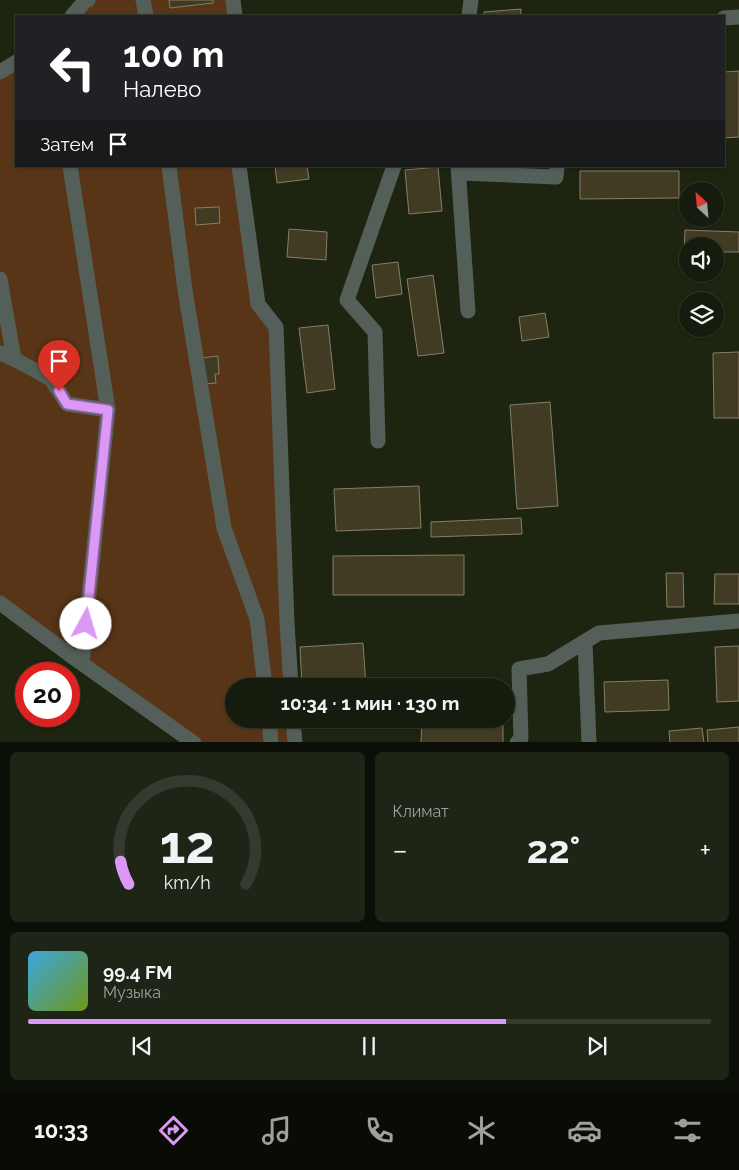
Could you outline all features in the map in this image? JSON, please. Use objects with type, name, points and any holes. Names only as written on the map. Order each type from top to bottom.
[{"type":"lane","points":[[73,15],[88,0]]},
{"type":"lane","points":[[143,0],[146,15]]},
{"type":"lane","points":[[233,0],[235,15]]},
{"type":"lane","points":[[469,15],[471,0]]},
{"type":"lane","points":[[725,18],[739,17]]},
{"type":"lane","points":[[0,72],[15,63]]},
{"type":"lane","points":[[70,167],[108,410],[82,663]]},
{"type":"lane","points":[[169,167],[185,290],[224,528],[257,619],[264,678]]},
{"type":"lane","points":[[239,167],[258,304],[276,327],[290,678]]},
{"type":"lane","points":[[378,441],[375,332],[347,300],[394,167]]},
{"type":"lane","points":[[468,311],[459,170],[556,177],[557,167]]},
{"type":"lane","points":[[0,279],[14,359]]},
{"type":"lane","points":[[0,353],[51,379],[67,404],[108,410]]},
{"type":"lane","points":[[0,603],[194,742]]},
{"type":"lane","points":[[517,742],[520,738],[519,669],[548,664],[599,633],[739,621]]},
{"type":"lane","points":[[585,642],[588,742]]},
{"type":"lane","points":[[270,728],[271,742]]},
{"type":"lane","points":[[294,728],[295,742]]},
{"type":"shaded area","points":[[88,0],[233,0],[235,15],[73,15]]},
{"type":"shaded area","points":[[15,63],[15,167],[239,167],[258,304],[276,327],[291,678],[225,678],[225,728],[294,728],[295,742],[194,742],[0,603],[0,72]]},
{"type":"building","points":[[169,0],[213,0],[213,3],[170,8]]},
{"type":"building","points":[[521,9],[521,15],[484,15],[484,12]]},
{"type":"building","points":[[739,71],[739,137],[725,138],[725,72]]},
{"type":"building","points":[[275,167],[307,167],[309,179],[277,183]]},
{"type":"building","points":[[438,167],[442,211],[409,214],[405,170]]},
{"type":"building","points":[[580,171],[679,171],[679,198],[580,199]]},
{"type":"building","points":[[219,207],[220,223],[196,225],[195,208]]},
{"type":"building","points":[[289,229],[327,232],[326,260],[287,257]]},
{"type":"building","points":[[685,230],[739,232],[739,252],[724,252],[724,237],[685,237]]},
{"type":"building","points":[[398,262],[402,294],[376,298],[372,265]]},
{"type":"building","points":[[433,275],[444,353],[418,356],[407,279]]},
{"type":"building","points":[[545,313],[549,337],[522,341],[519,317]]},
{"type":"building","points":[[328,325],[335,389],[307,393],[299,328]]},
{"type":"building","points":[[739,352],[739,418],[714,418],[713,353]]},
{"type":"building","points":[[218,356],[219,374],[215,374],[216,383],[204,384],[201,358]]},
{"type":"building","points":[[550,402],[558,506],[517,509],[510,405]]},
{"type":"building","points":[[419,486],[421,528],[336,531],[334,489]]},
{"type":"building","points":[[521,518],[522,534],[431,537],[431,522]]},
{"type":"building","points":[[464,555],[464,595],[333,595],[333,556]]},
{"type":"building","points":[[666,573],[683,573],[684,607],[667,607]]},
{"type":"building","points":[[715,574],[739,574],[739,604],[714,604]]},
{"type":"building","points":[[363,643],[365,678],[302,678],[300,647]]},
{"type":"building","points":[[739,646],[739,701],[717,702],[715,647]]},
{"type":"building","points":[[668,680],[669,710],[605,712],[604,682]]},
{"type":"building","points":[[739,727],[739,742],[708,742],[707,730]]},
{"type":"building","points":[[422,728],[503,728],[503,742],[421,742]]},
{"type":"building","points":[[702,728],[704,742],[670,742],[669,731]]},
{"type":"route","points":[[59,391],[67,404],[108,410],[86,624]]}]
